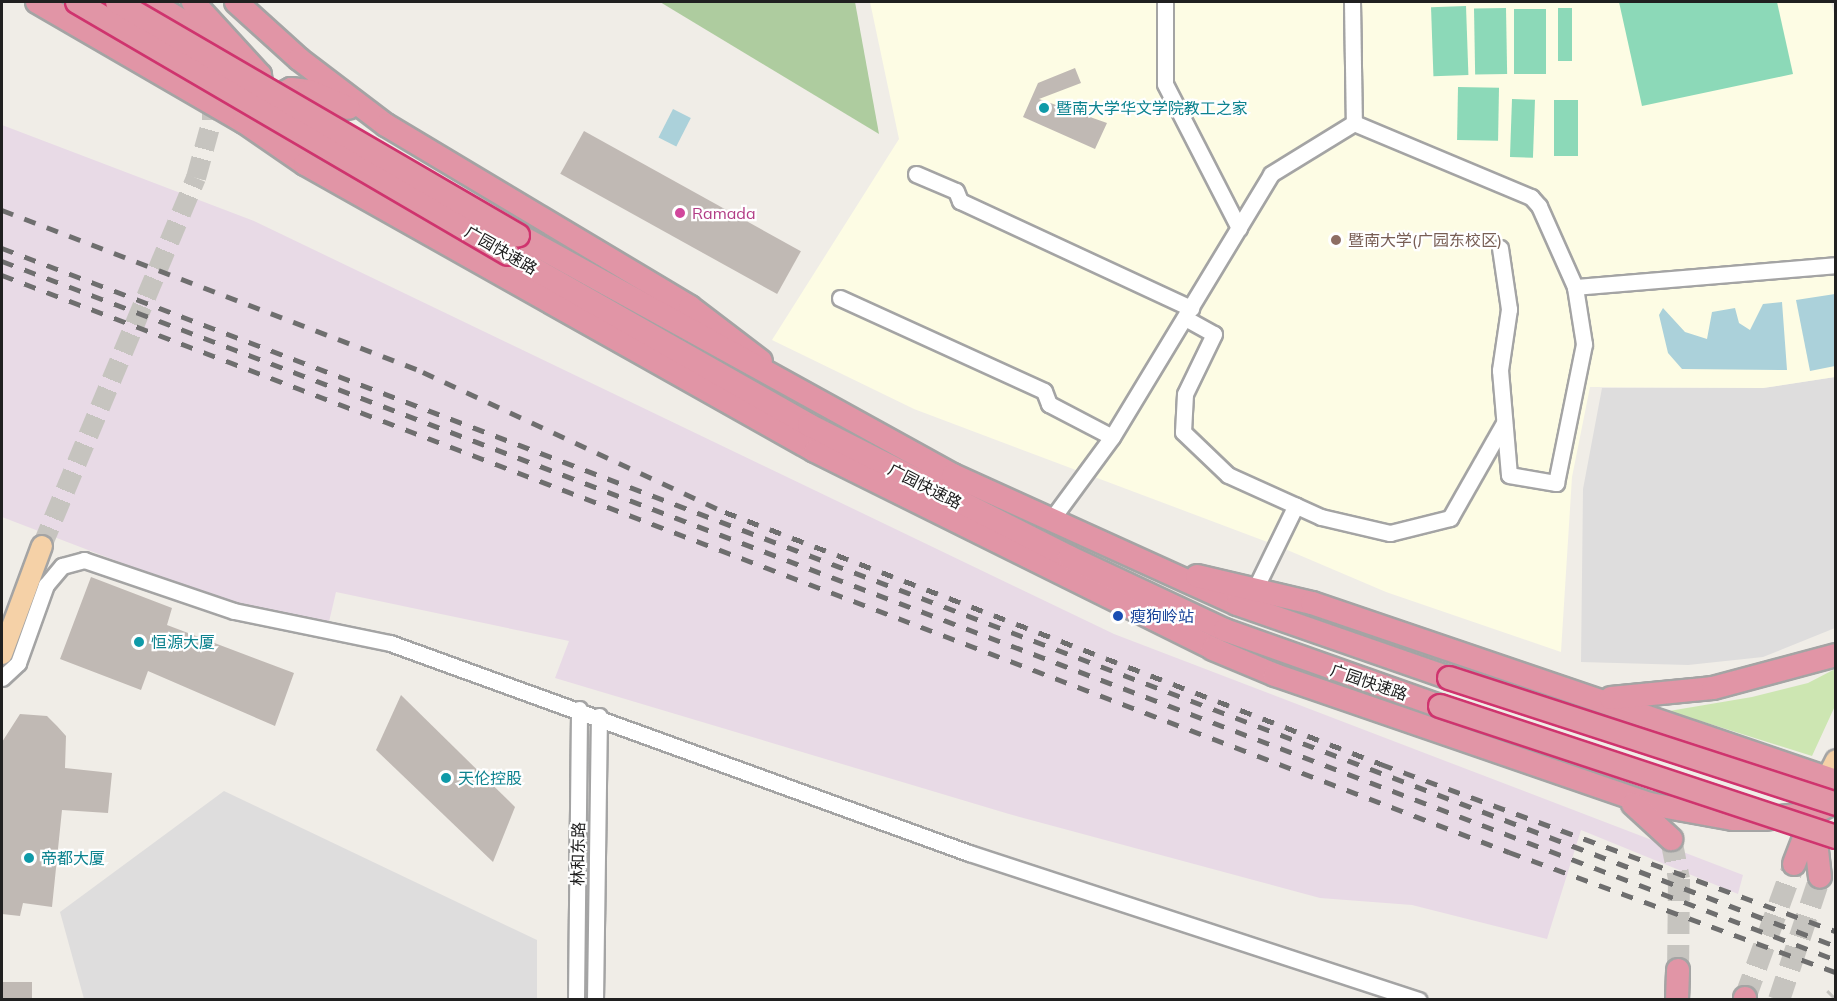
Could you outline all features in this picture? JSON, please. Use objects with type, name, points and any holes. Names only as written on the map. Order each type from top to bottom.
[{"type":"highway","points":[[37,2],[244,123],[305,164],[857,472],[1147,617],[1275,675],[1650,804],[1733,819],[1813,813],[1836,803]]},
{"type":"highway","name":"广园快速路","points":[[77,2],[513,245],[783,383],[953,475],[1154,567],[1302,629],[1836,803]]},
{"type":"highway","name":"广园快速路","points":[[117,2],[809,426],[1069,557],[1225,630],[1440,706],[1831,836]]},
{"type":"highway","points":[[150,2],[248,59]]},
{"type":"highway","points":[[193,2],[248,59],[266,92],[244,123]]},
{"type":"highway","points":[[236,2],[299,59],[386,125],[690,307],[737,339],[783,383]]},
{"type":"highway","points":[[305,164],[279,117],[277,103],[282,91],[309,91],[386,125]]},
{"type":"highway","points":[[857,472],[1069,557]]},
{"type":"highway","points":[[1154,567],[1255,589],[1595,698],[1755,753],[1833,773],[1813,813],[1794,864],[1831,836]]},
{"type":"highway","points":[[1595,698],[1713,688],[1836,655]]},
{"type":"highway","points":[[1616,793],[1646,782],[1657,770],[1663,751],[1651,717]]},
{"type":"highway","points":[[1755,753],[1790,782],[1831,836]]},
{"type":"highway","points":[[1616,793],[1651,816],[1671,839]]},
{"type":"highway","points":[[1820,878],[1831,836]]},
{"type":"highway","points":[[1677,999],[1678,970]]},
{"type":"main road","points":[[2,654],[42,546]]},
{"type":"street","points":[[1165,2],[1165,84],[1239,228]]},
{"type":"street","points":[[1352,2],[1354,123]]},
{"type":"street","points":[[1051,520],[1112,437],[1271,174],[1354,123]]},
{"type":"street","points":[[1354,123],[1531,197],[1539,206],[1575,287],[1584,344],[1556,483],[1509,475],[1500,370],[1509,309],[1500,248]]},
{"type":"street","points":[[916,174],[956,191],[960,201],[1188,313],[1214,334],[1185,394],[1183,432],[1228,475],[1321,517],[1390,533],[1450,518],[1504,423]]},
{"type":"street","points":[[1575,287],[1836,265]]},
{"type":"street","points":[[840,298],[1044,391],[1049,404],[1112,437]]},
{"type":"street","points":[[1255,589],[1296,506]]},
{"type":"street","points":[[2,678],[18,663],[46,585],[62,566],[84,560],[234,611],[390,643],[599,716],[969,853],[1419,999]]},
{"type":"street","name":"林和东路","points":[[576,999],[579,709]]},
{"type":"street","name":"林和东路","points":[[595,999],[599,716]]},
{"type":"shaded area","name":"暨南大学(广园东校区)","points":[[870,2],[1831,2],[1836,21],[1835,377],[1763,388],[1590,387],[1572,477],[1561,652],[1386,592],[1278,546],[914,409],[772,340],[899,139]]},
{"type":"shaded area","points":[[2,125],[254,221],[1114,634],[1743,875],[1738,894],[1581,830],[1547,939],[1412,905],[1320,898],[1009,814],[555,678],[569,641],[336,592],[328,626],[208,596],[2,517]]},
{"type":"shaded area","points":[[1835,377],[1835,628],[1763,657],[1688,665],[1581,662],[1583,489],[1602,388],[1763,388]]},
{"type":"shaded area","points":[[224,791],[537,940],[537,999],[84,999],[60,912]]},
{"type":"green space","points":[[660,2],[855,2],[879,134]]},
{"type":"green space","points":[[1619,2],[1777,2],[1793,74],[1642,106]]},
{"type":"green space","points":[[1466,6],[1468,75],[1433,76],[1431,7]]},
{"type":"green space","points":[[1506,8],[1507,74],[1475,75],[1474,9]]},
{"type":"green space","points":[[1558,8],[1572,8],[1572,61],[1558,61]]},
{"type":"green space","points":[[1514,9],[1546,9],[1546,74],[1514,74]]},
{"type":"green space","points":[[1458,87],[1499,88],[1498,141],[1457,140]]},
{"type":"green space","points":[[1512,99],[1535,100],[1533,158],[1510,157]]},
{"type":"green space","points":[[1554,100],[1578,100],[1578,156],[1554,156]]},
{"type":"green space","points":[[1835,669],[1835,706],[1812,756],[1669,711],[1752,697],[1808,683]]},
{"type":"water","points":[[673,109],[691,118],[676,147],[658,138]]},
{"type":"water","points":[[1835,294],[1835,366],[1810,371],[1796,300]]},
{"type":"water","points":[[1782,302],[1787,370],[1682,369],[1668,353],[1659,315],[1663,308],[1685,332],[1707,339],[1712,312],[1735,308],[1739,323],[1750,330],[1763,304]]},
{"type":"building","name":"暨南大学华文学院教工之家","points":[[1075,68],[1081,83],[1039,99],[1107,123],[1095,149],[1023,117],[1038,83]]},
{"type":"building","name":"Ramada","points":[[584,131],[801,251],[777,294],[560,174]]},
{"type":"building","name":"恒源大厦","points":[[91,577],[172,608],[167,625],[294,673],[275,726],[148,671],[141,690],[60,659]]},
{"type":"building","name":"天伦控股","points":[[401,695],[515,807],[493,862],[376,750]]},
{"type":"building","name":"帝都大厦","points":[[20,714],[47,716],[66,736],[65,768],[112,773],[108,813],[62,810],[52,907],[23,903],[20,916],[2,914],[2,742]]},
{"type":"building","points":[[2,982],[32,982],[32,999],[2,999]]},
{"type":"tunnel","points":[[42,546],[196,178],[212,120],[212,89]]},
{"type":"tunnel","points":[[1671,839],[1679,879],[1678,970]]},
{"type":"tunnel","points":[[1745,998],[1794,864]]},
{"type":"tunnel","points":[[1779,1000],[1820,877]]},
{"type":"railway","points":[[2,210],[423,372],[725,512],[1381,764],[1836,931]]},
{"type":"railway","points":[[2,248],[1836,946]]},
{"type":"railway","points":[[2,261],[1836,960]]},
{"type":"railway","points":[[2,275],[1509,852],[1836,972]]},
{"type":"place","name":"暨南大学华文学院教工之家","points":[[1044,108]]},
{"type":"place","name":"Ramada","points":[[680,213]]},
{"type":"place","name":"暨南大学(广园东校区)","points":[[1336,240]]},
{"type":"place","name":"瘦狗岭站","points":[[1118,616]]},
{"type":"place","name":"恒源大厦","points":[[139,642]]},
{"type":"place","name":"天伦控股","points":[[446,778]]},
{"type":"place","name":"帝都大厦","points":[[29,858]]}]
